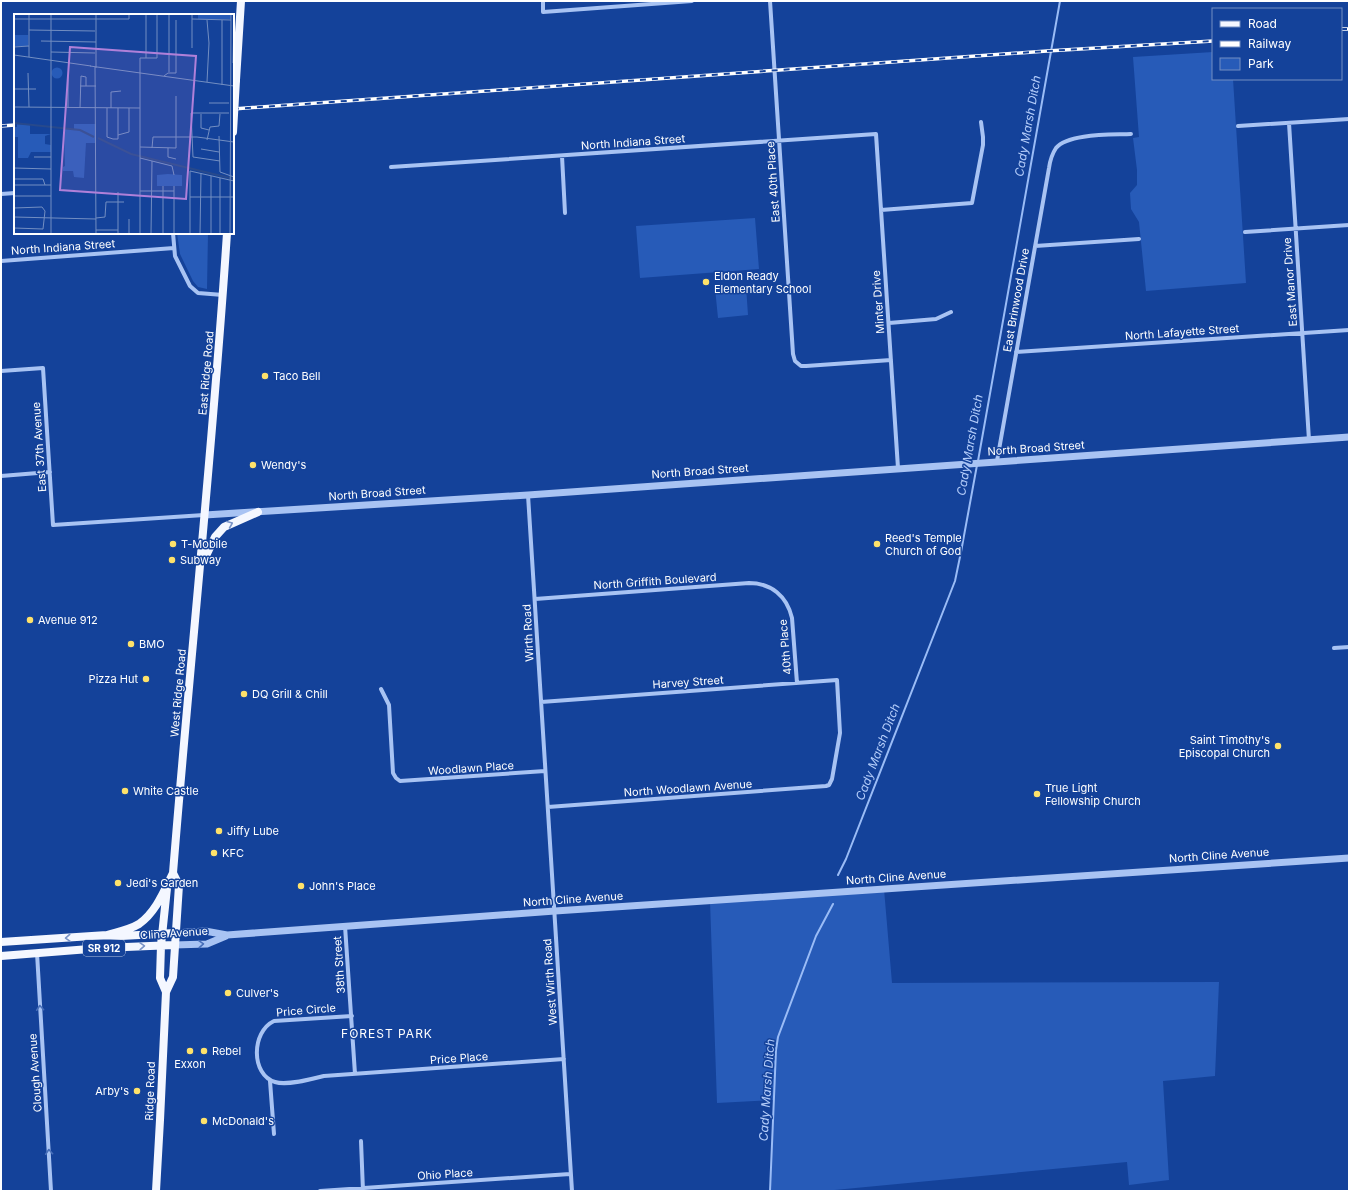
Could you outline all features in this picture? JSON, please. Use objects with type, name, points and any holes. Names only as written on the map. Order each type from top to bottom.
[{"type":"main road","points":[[234,115],[241,1]]},
{"type":"main road","name":"East Ridge Road","points":[[206,515],[227,234]]},
{"type":"main road","points":[[201,566],[215,536],[224,527],[258,512]]},
{"type":"main road","name":"West Ridge Road","points":[[161,945],[168,883],[173,873],[206,515]]},
{"type":"main road","name":"West Ridge Road","points":[[173,873],[179,884],[175,933]]},
{"type":"main road","points":[[107,935],[129,929],[147,917],[155,907],[168,883]]},
{"type":"main road","name":"Cline Avenue","points":[[1,942],[107,935],[121,936],[175,933]]},
{"type":"main road","name":"Ridge Road","points":[[156,1191],[166,992],[172,977],[175,933]]},
{"type":"main road","name":"Cline Avenue","points":[[1,956],[161,945],[174,946]]},
{"type":"main road","name":"Ridge Road","points":[[161,945],[160,978],[166,992]]},
{"type":"street","points":[[543,1],[543,12],[692,1]]},
{"type":"street","name":"East 40th Place","points":[[770,1],[793,354],[795,361],[801,366],[806,366],[891,360]]},
{"type":"street","points":[[1238,126],[1349,119]]},
{"type":"street","points":[[881,210],[972,203],[983,145],[981,122]]},
{"type":"street","name":"East Manor Drive","points":[[1289,123],[1309,440]]},
{"type":"street","name":"North Indiana Street","points":[[391,167],[876,134]]},
{"type":"street","name":"Minter Drive","points":[[876,134],[898,468]]},
{"type":"street","name":"East Brinwood Drive","points":[[998,461],[1034,246],[1053,153],[1060,144],[1070,139],[1131,134]]},
{"type":"street","points":[[562,156],[565,212]]},
{"type":"street","points":[[1,194],[14,193]]},
{"type":"street","points":[[1245,232],[1349,225]]},
{"type":"street","points":[[172,234],[176,256],[190,286],[194,291],[202,294],[223,295]]},
{"type":"street","points":[[1034,246],[1139,238]]},
{"type":"street","name":"North Indiana Street","points":[[1,261],[174,248]]},
{"type":"street","points":[[889,323],[936,319],[951,312]]},
{"type":"street","name":"North Lafayette Street","points":[[1016,352],[1349,330]]},
{"type":"street","name":"East 37th Avenue","points":[[1,371],[43,368],[53,525]]},
{"type":"street","name":"North Broad Street","points":[[53,525],[1349,438]]},
{"type":"street","points":[[1,476],[50,472]]},
{"type":"street","name":"Wirth Road","points":[[528,494],[545,771]]},
{"type":"street","name":"North Griffith Boulevard","points":[[535,598],[749,583],[764,585],[775,590]]},
{"type":"street","name":"40th Place","points":[[775,590],[784,599],[790,610],[792,618],[797,683]]},
{"type":"street","points":[[1334,648],[1349,647]]},
{"type":"street","name":"Harvey Street","points":[[540,702],[837,680],[840,733],[832,779],[829,785]]},
{"type":"street","name":"Woodlawn Place","points":[[381,689],[389,705],[393,773],[398,780],[405,781],[545,771]]},
{"type":"street","name":"West Wirth Road","points":[[545,771],[572,1191]]},
{"type":"street","name":"North Woodlawn Avenue","points":[[548,807],[822,787],[829,785]]},
{"type":"street","name":"North Cline Avenue","points":[[445,919],[1349,858]]},
{"type":"street","name":"Cline Avenue","points":[[175,933],[205,931],[227,935],[445,919]]},
{"type":"street","name":"38th Street","points":[[345,926],[355,1074]]},
{"type":"street","name":"Cline Avenue","points":[[174,946],[208,944],[227,935]]},
{"type":"street","name":"Clough Avenue","points":[[36,953],[51,1191]]},
{"type":"street","name":"Price Circle","points":[[270,1081],[264,1074],[257,1056],[259,1038],[267,1024],[274,1021],[352,1016]]},
{"type":"street","name":"Price Place","points":[[355,1074],[564,1059]]},
{"type":"street","points":[[274,1134],[270,1081],[277,1083],[302,1082],[324,1076],[355,1074]]},
{"type":"street","points":[[361,1141],[363,1190]]},
{"type":"street","name":"Ohio Place","points":[[320,1191],[363,1190],[570,1174]]},
{"type":"green space","points":[[1212,52],[1212,80],[1233,80],[1246,283],[1146,291],[1139,222],[1131,209],[1130,193],[1137,185],[1137,170],[1133,138],[1139,137],[1133,57]]},
{"type":"green space","points":[[755,218],[759,269],[640,278],[636,226]]},
{"type":"green space","points":[[177,234],[208,234],[207,289],[198,287],[193,281],[180,254]]},
{"type":"green space","points":[[746,286],[748,315],[718,318],[715,288]]},
{"type":"green space","points":[[884,889],[892,983],[1219,982],[1215,1076],[1163,1081],[1169,1180],[1129,1185],[1127,1162],[824,1191],[770,1191],[774,1100],[717,1103],[710,901]]},
{"type":"waterway","name":"Cady Marsh Ditch","points":[[978,461],[1060,1]]},
{"type":"waterway","name":"Cady Marsh Ditch","points":[[838,875],[846,859],[955,581],[977,465]]},
{"type":"waterway","name":"Cady Marsh Ditch","points":[[770,1191],[776,1050],[778,1037],[816,936],[833,904]]},
{"type":"railway","points":[[1342,29],[1349,29]]},
{"type":"railway","points":[[234,109],[1047,51],[1212,41]]},
{"type":"railway","points":[[1,126],[14,125]]},
{"type":"place","name":"Eldon Ready Elementary School","points":[[706,282]]},
{"type":"place","name":"Taco Bell","points":[[265,376]]},
{"type":"place","name":"Wendy's","points":[[253,465]]},
{"type":"place","name":"T-Mobile","points":[[173,544]]},
{"type":"place","name":"Reed's Temple Church of God","points":[[877,544]]},
{"type":"place","name":"Subway","points":[[172,560]]},
{"type":"place","name":"Avenue 912","points":[[30,620]]},
{"type":"place","name":"BMO","points":[[131,644]]},
{"type":"place","name":"Pizza Hut","points":[[146,679]]},
{"type":"place","name":"DQ Grill & Chill","points":[[244,694]]},
{"type":"place","name":"Saint Timothy's Episcopal Church","points":[[1278,746]]},
{"type":"place","name":"White Castle","points":[[125,791]]},
{"type":"place","name":"True Light Fellowship Church","points":[[1037,794]]},
{"type":"place","name":"Jiffy Lube","points":[[219,831]]},
{"type":"place","name":"KFC","points":[[214,853]]},
{"type":"place","name":"Jedi's Garden","points":[[118,883]]},
{"type":"place","name":"John's Place","points":[[301,886]]},
{"type":"place","name":"Culver's","points":[[228,993]]},
{"type":"place","name":"Exxon","points":[[190,1051]]},
{"type":"place","name":"Rebel","points":[[204,1051]]},
{"type":"place","name":"Arby's","points":[[137,1091]]},
{"type":"place","name":"McDonald's","points":[[204,1121]]},
{"type":"district","name":"FOREST PARK","points":[[387,1034]]}]
